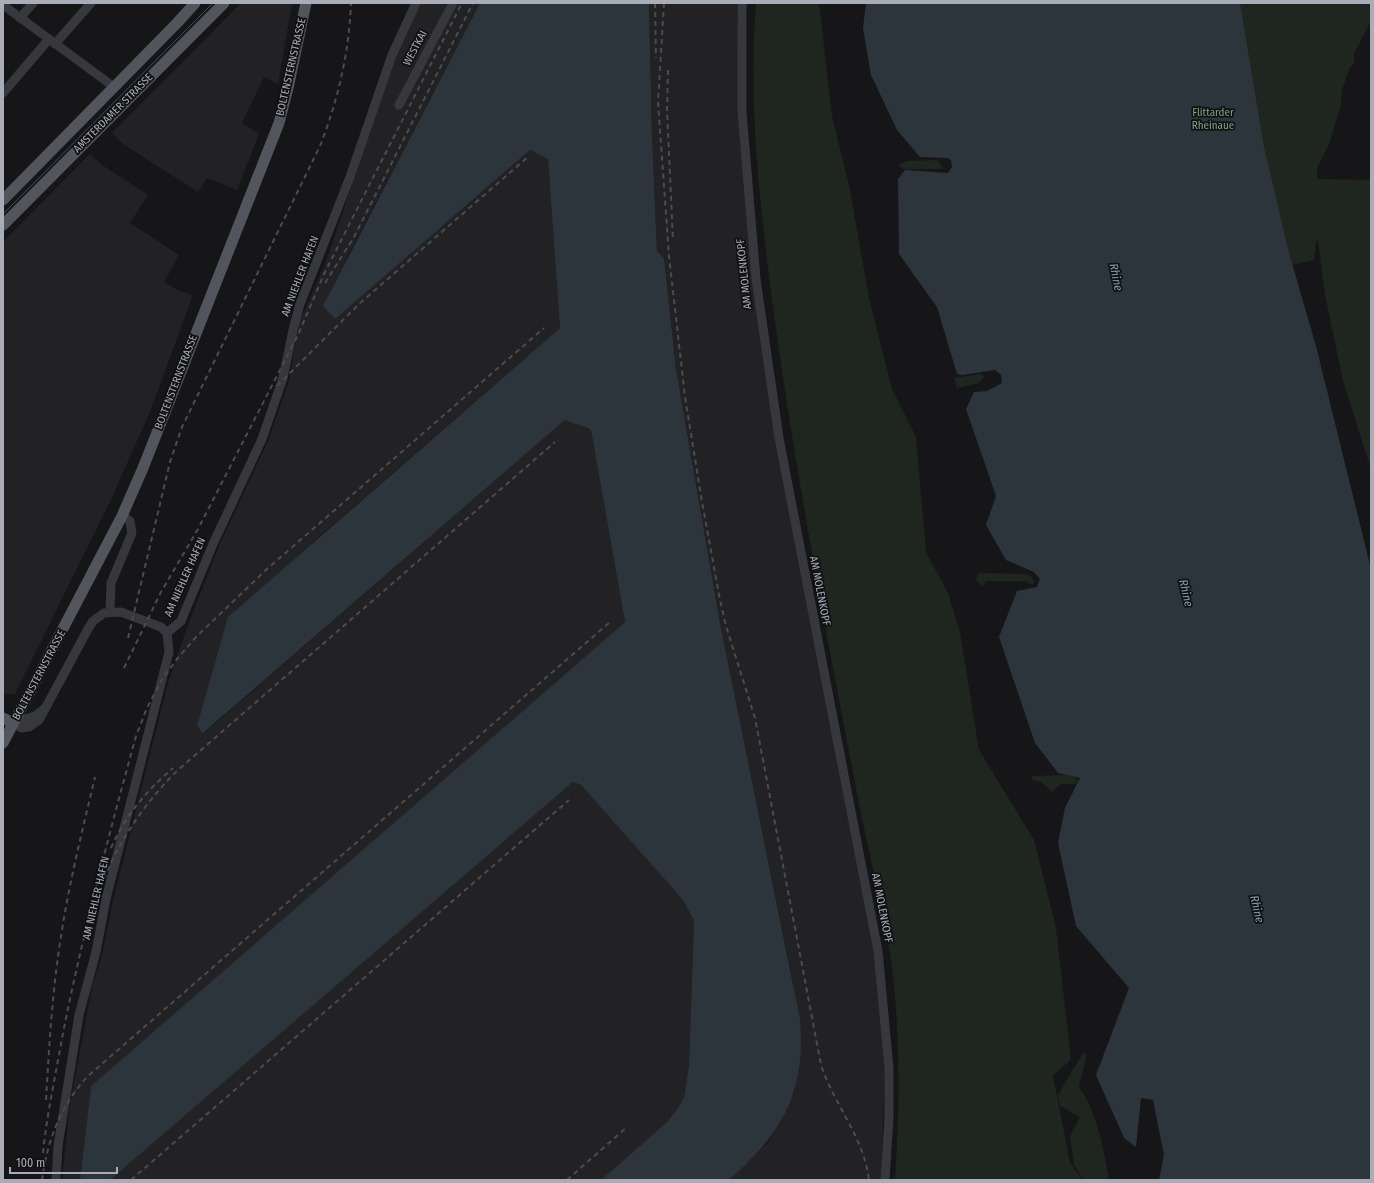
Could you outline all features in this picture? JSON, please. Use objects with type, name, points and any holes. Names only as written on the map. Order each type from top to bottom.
[{"type":"main road","name":"AMSTERDAMER STRASSE","points":[[5,195],[114,87],[195,3]]},
{"type":"main road","name":"AMSTERDAMER STRASSE","points":[[3,225],[224,3]]},
{"type":"main road","name":"BOLTENSTERNSTRASSE","points":[[3,743],[8,720],[122,516],[143,468],[279,123],[306,3]]},
{"type":"street","points":[[20,18],[33,3]]},
{"type":"street","points":[[3,93],[52,41],[91,3]]},
{"type":"street","name":"AM NIEHLER HAFEN","points":[[56,1180],[58,1146],[79,1016],[96,952],[106,898],[169,652],[167,633],[181,621],[213,544],[262,438],[283,378],[292,330],[300,304],[350,177],[392,55],[416,3]]},
{"type":"street","name":"WESTKAI","points":[[399,105],[453,3]]},
{"type":"street","name":"AM MOLENKOPF","points":[[742,3],[742,112],[757,286],[779,438],[878,952],[889,1068],[889,1118],[885,1180]]},
{"type":"street","points":[[3,5],[114,87]]},
{"type":"street","points":[[110,611],[111,583],[132,533],[130,521],[122,516]]},
{"type":"street","points":[[8,720],[21,728],[29,728],[39,720],[93,622],[99,616],[110,611],[121,612],[153,623],[161,627],[167,633]]},
{"type":"shaded area","points":[[241,3],[292,3],[278,84],[264,77],[242,123],[259,134],[237,190],[207,178],[198,192],[123,144],[112,133]]},
{"type":"shaded area","points":[[420,3],[480,3],[347,258],[329,312],[334,319],[530,150],[548,158],[560,328],[312,543],[204,733],[565,420],[569,420],[591,430],[625,622],[91,1086],[80,1180],[62,1180],[70,1105],[92,987],[102,955],[113,901],[168,683],[188,625],[219,546],[268,441],[289,381],[299,323],[326,262],[395,57]]},
{"type":"shaded area","points":[[649,3],[737,3],[739,107],[749,245],[874,952],[885,1064],[881,1180],[729,1180],[768,1142],[781,1121],[794,1093],[798,1073],[793,983],[720,623],[676,369],[664,258],[657,251],[652,139]]},
{"type":"shaded area","points":[[90,154],[102,165],[148,195],[130,223],[179,255],[164,282],[177,290],[193,295],[151,409],[114,493],[15,694],[6,694],[3,692],[3,242]]},
{"type":"shaded area","points":[[573,782],[581,785],[683,900],[694,921],[689,1065],[684,1097],[678,1108],[667,1122],[601,1180],[110,1180]]},
{"type":"green space","points":[[756,3],[819,3],[832,116],[849,185],[869,298],[892,389],[916,437],[926,552],[948,593],[960,632],[979,750],[1034,840],[1056,928],[1071,1060],[1053,1075],[1070,1163],[1083,1180],[895,1180],[898,1121],[898,1061],[892,971],[884,921],[858,799],[821,601],[781,366],[764,232],[754,117],[753,79]]},
{"type":"green space","name":"Flittarder Rheinaue","points":[[1079,3],[1371,3],[1371,21],[1354,54],[1354,64],[1350,67],[1342,90],[1340,109],[1329,144],[1317,168],[1317,179],[1371,180],[1371,469],[1343,381],[1325,295],[1318,241],[1316,242],[1314,260],[1283,267]]},
{"type":"green space","points":[[938,160],[943,169],[902,169],[899,165],[907,161]]},
{"type":"green space","points":[[981,374],[984,377],[979,383],[957,388],[954,378]]},
{"type":"green space","points":[[978,574],[1025,574],[1032,577],[1034,583],[1031,584],[1023,581],[986,581],[983,586],[976,581]]},
{"type":"green space","points":[[1066,775],[1076,778],[1078,781],[1076,784],[1061,784],[1052,792],[1042,782],[1032,780],[1032,776]]},
{"type":"green space","points":[[1085,1052],[1086,1057],[1079,1087],[1091,1108],[1099,1132],[1109,1180],[1084,1180],[1074,1165],[1070,1136],[1080,1117],[1060,1106],[1058,1095],[1081,1056]]},
{"type":"water","points":[[480,3],[649,3],[652,139],[657,251],[664,258],[676,369],[720,623],[800,1019],[801,1045],[799,1068],[794,1090],[787,1109],[777,1128],[748,1163],[729,1180],[601,1180],[667,1122],[678,1108],[684,1097],[689,1065],[694,921],[683,900],[581,785],[573,782],[110,1180],[80,1180],[91,1086],[625,622],[591,430],[565,420],[203,733],[197,726],[228,617],[560,328],[548,159],[530,150],[335,319],[323,306]]},
{"type":"water","name":"Rhine","points":[[866,3],[1240,3],[1264,147],[1289,253],[1316,346],[1371,569],[1371,1180],[1159,1180],[1164,1155],[1153,1100],[1141,1098],[1136,1147],[1124,1138],[1096,1075],[1129,988],[1076,926],[1058,843],[1065,808],[1080,778],[1058,773],[1035,743],[999,637],[1017,591],[1037,587],[1040,579],[1034,572],[1006,560],[986,525],[996,496],[966,409],[974,392],[987,391],[1002,383],[1001,375],[995,370],[962,375],[957,374],[937,307],[899,254],[898,179],[905,170],[948,173],[952,167],[951,160],[947,158],[920,157],[897,130],[871,75],[863,28]]},
{"type":"tram line","points":[[3,214],[213,3]]},
{"type":"railway","points":[[128,638],[170,462],[182,427],[320,146],[342,76],[348,40],[351,3]]},
{"type":"railway","points":[[124,668],[161,592],[198,529],[298,335],[324,274],[462,3]]},
{"type":"railway","points":[[325,283],[354,237],[473,3]]},
{"type":"railway","points":[[655,3],[656,58]]},
{"type":"railway","points":[[664,3],[658,102],[669,256],[685,397],[701,496],[726,626],[755,718],[821,1065],[833,1094],[855,1135],[866,1164],[869,1180]]},
{"type":"railway","points":[[668,70],[667,109],[673,240]]},
{"type":"railway","points":[[277,386],[359,304],[529,156]]},
{"type":"railway","points":[[43,1153],[49,1108],[63,1033],[97,884],[136,736],[147,708],[161,681],[196,637],[267,569],[544,328]]},
{"type":"railway","points":[[104,879],[118,849],[135,821],[145,807],[178,770],[555,442]]},
{"type":"railway","points":[[42,1180],[48,1151],[57,1124],[70,1099],[88,1076],[610,622]]},
{"type":"railway","points":[[111,848],[130,814],[154,785],[173,768]]},
{"type":"railway","points":[[46,1100],[53,1002],[63,922],[80,839],[95,777]]},
{"type":"railway","points":[[131,1180],[569,800]]},
{"type":"railway","points":[[567,1180],[627,1127]]}]
